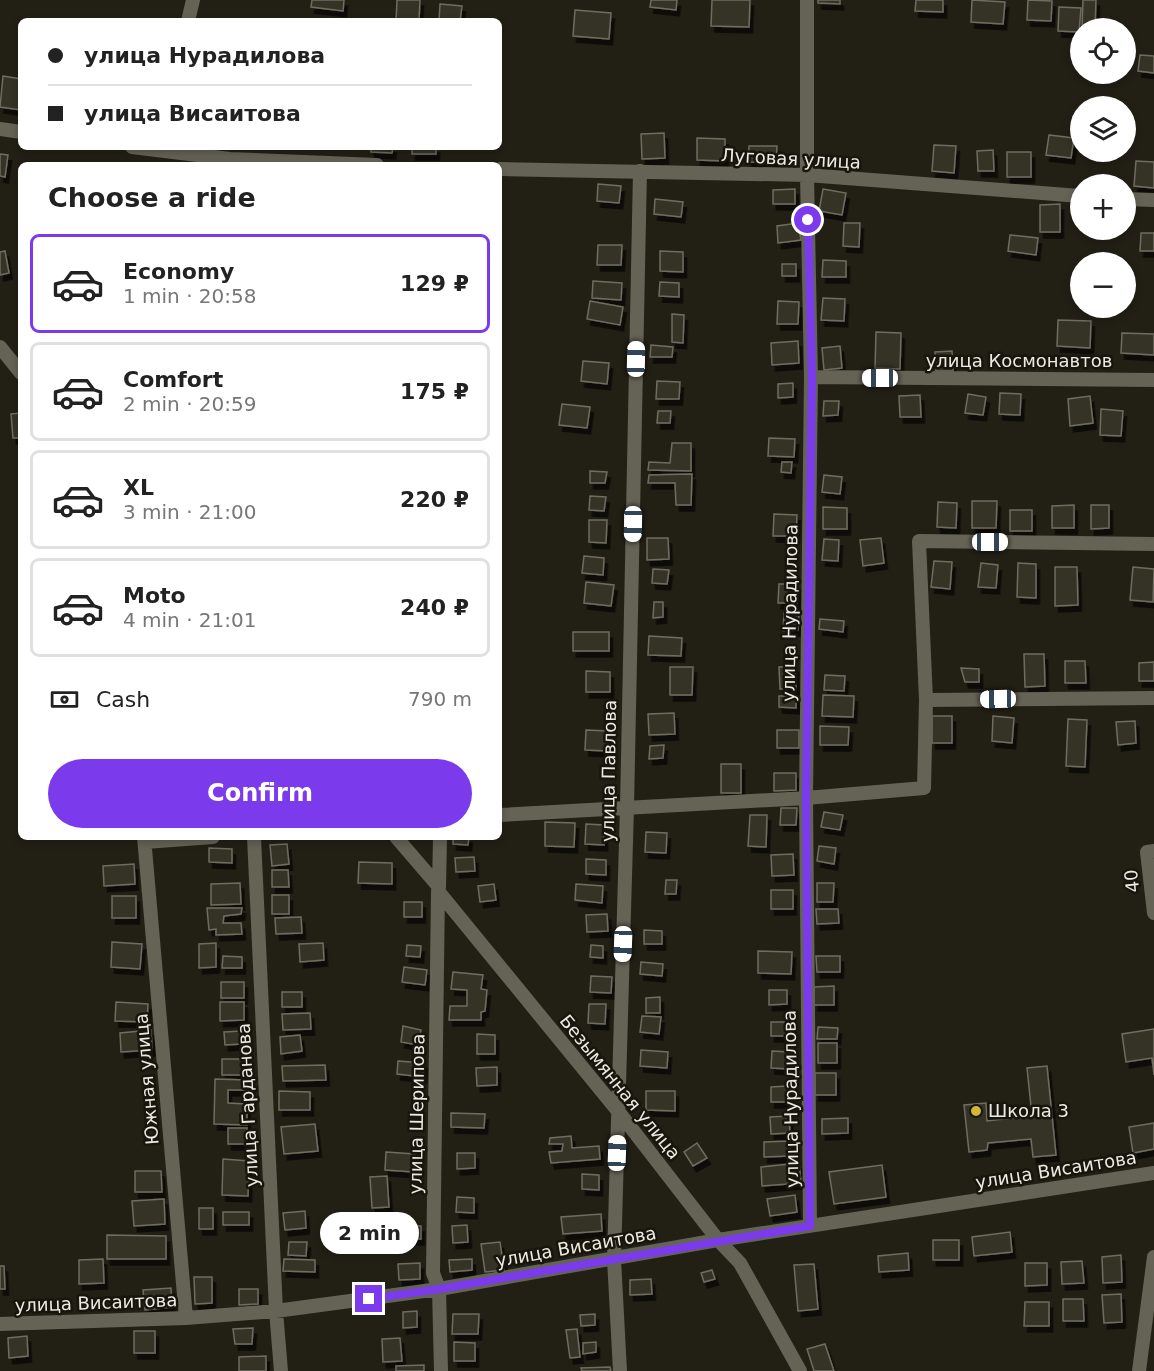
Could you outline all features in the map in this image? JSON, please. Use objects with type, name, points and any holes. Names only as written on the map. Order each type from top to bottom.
[{"type":"street","points":[[189,18],[193,0]]},
{"type":"street","name":"улица Нурадилова","points":[[807,0],[807,175],[812,378],[806,798],[810,1226]]},
{"type":"street","points":[[0,129],[18,132]]},
{"type":"street","points":[[164,150],[242,162]]},
{"type":"street","name":"Луговая улица","points":[[502,169],[807,175],[1070,195]]},
{"type":"street","name":"улица Павлова","points":[[620,1371],[614,1259],[627,807],[640,171]]},
{"type":"street","points":[[1136,199],[1154,200]]},
{"type":"street","points":[[0,347],[18,369]]},
{"type":"street","name":"улица Космонавтов","points":[[812,378],[1154,380]]},
{"type":"street","points":[[502,815],[806,798],[924,788],[926,700],[920,542],[1154,543]]},
{"type":"street","points":[[926,700],[1154,698]]},
{"type":"street","name":"Южная улица","points":[[144,840],[186,1318]]},
{"type":"street","name":"улица Гарданова","points":[[254,840],[276,1311],[281,1371]]},
{"type":"street","name":"Безымянная улица","points":[[403,840],[438,889],[618,1111],[718,1240],[740,1263],[800,1371]]},
{"type":"street","name":"улица Шерипова","points":[[440,840],[433,1273],[439,1289],[441,1371]]},
{"type":"street","name":"40","points":[[1154,851],[1147,852],[1154,913]]},
{"type":"street","name":"улица Висаитова","points":[[0,1324],[186,1318],[276,1311],[439,1289],[718,1240],[1154,1173]]},
{"type":"street","points":[[1139,1371],[1154,1257]]},
{"type":"building","points":[[312,0],[344,0],[343,11],[311,7]]},
{"type":"building","points":[[397,0],[420,0],[419,18],[396,18]]},
{"type":"building","points":[[651,0],[677,0],[676,10],[650,7]]},
{"type":"building","points":[[712,0],[750,0],[749,27],[711,26]]},
{"type":"building","points":[[818,0],[840,0],[840,4],[818,3]]},
{"type":"building","points":[[916,0],[943,0],[943,12],[915,11]]},
{"type":"building","points":[[972,0],[1005,2],[1003,24],[971,22]]},
{"type":"building","points":[[1028,0],[1052,1],[1051,21],[1027,20]]},
{"type":"building","points":[[1083,0],[1096,0],[1095,18],[1082,18]]},
{"type":"building","points":[[440,4],[462,6],[460,18],[439,18]]},
{"type":"building","points":[[1059,7],[1081,8],[1080,18],[1070,18],[1070,32],[1058,31]]},
{"type":"building","points":[[575,10],[611,13],[609,39],[573,36]]},
{"type":"building","points":[[1140,55],[1154,56],[1154,73],[1138,71]]},
{"type":"building","points":[[3,76],[18,78],[18,110],[0,107]]},
{"type":"building","points":[[664,133],[665,158],[642,159],[641,134]]},
{"type":"building","points":[[1049,135],[1070,138],[1070,158],[1046,155]]},
{"type":"building","points":[[697,138],[725,139],[725,161],[697,160]]},
{"type":"building","points":[[934,145],[956,146],[954,173],[932,171]]},
{"type":"building","points":[[749,146],[777,146],[776,163],[748,162]]},
{"type":"building","points":[[371,150],[392,150],[392,153],[371,152]]},
{"type":"building","points":[[412,150],[436,150],[436,154],[412,154]]},
{"type":"building","points":[[993,150],[994,171],[978,171],[977,151]]},
{"type":"building","points":[[1007,152],[1031,152],[1031,177],[1007,177]]},
{"type":"building","points":[[0,154],[8,155],[5,177],[0,176]]},
{"type":"building","points":[[1136,161],[1154,162],[1154,188],[1136,186]]},
{"type":"building","points":[[598,184],[621,186],[619,203],[597,201]]},
{"type":"building","points":[[795,189],[795,204],[773,204],[773,190]]},
{"type":"building","points":[[823,189],[846,193],[842,215],[819,211]]},
{"type":"building","points":[[655,199],[683,202],[681,217],[654,214]]},
{"type":"building","points":[[1060,204],[1060,232],[1040,232],[1040,205]]},
{"type":"building","points":[[798,223],[801,240],[778,243],[777,226]]},
{"type":"building","points":[[844,223],[860,223],[859,247],[843,246]]},
{"type":"building","points":[[1141,233],[1154,233],[1154,251],[1140,251]]},
{"type":"building","points":[[1010,235],[1038,238],[1036,255],[1008,251]]},
{"type":"building","points":[[598,245],[622,245],[621,265],[597,265]]},
{"type":"building","points":[[5,251],[9,273],[0,275],[0,252]]},
{"type":"building","points":[[660,251],[683,252],[683,272],[660,271]]},
{"type":"building","points":[[823,260],[846,261],[846,277],[822,277]]},
{"type":"building","points":[[782,264],[796,264],[796,276],[782,276]]},
{"type":"building","points":[[593,281],[622,283],[621,300],[592,298]]},
{"type":"building","points":[[660,282],[679,283],[679,297],[659,296]]},
{"type":"building","points":[[823,298],[845,299],[844,321],[821,320]]},
{"type":"building","points":[[590,301],[623,307],[620,325],[587,319]]},
{"type":"building","points":[[778,301],[799,302],[798,324],[777,324]]},
{"type":"building","points":[[672,314],[684,315],[683,343],[672,342]]},
{"type":"building","points":[[1058,320],[1091,321],[1090,348],[1057,346]]},
{"type":"building","points":[[876,332],[901,333],[900,369],[875,368]]},
{"type":"building","points":[[1122,333],[1154,334],[1154,355],[1121,353]]},
{"type":"building","points":[[798,341],[799,363],[772,365],[771,343]]},
{"type":"building","points":[[651,345],[673,347],[672,357],[650,357]]},
{"type":"building","points":[[840,346],[842,368],[824,370],[822,348]]},
{"type":"building","points":[[952,351],[953,371],[936,371],[935,352]]},
{"type":"building","points":[[583,361],[609,363],[607,384],[581,381]]},
{"type":"building","points":[[657,381],[680,382],[679,399],[656,399]]},
{"type":"building","points":[[793,383],[793,397],[778,398],[778,384]]},
{"type":"building","points":[[1000,393],[1021,394],[1020,415],[999,414]]},
{"type":"building","points":[[968,394],[986,397],[983,415],[965,413]]},
{"type":"building","points":[[920,395],[921,417],[900,417],[899,396]]},
{"type":"building","points":[[1090,396],[1093,423],[1070,426],[1068,399]]},
{"type":"building","points":[[824,401],[839,401],[838,415],[823,416]]},
{"type":"building","points":[[562,404],[590,407],[587,428],[559,425]]},
{"type":"building","points":[[1101,409],[1123,411],[1121,436],[1100,435]]},
{"type":"building","points":[[658,411],[671,411],[670,423],[657,423]]},
{"type":"building","points":[[18,413],[18,438],[13,438],[11,414]]},
{"type":"building","points":[[769,438],[795,439],[794,457],[768,456]]},
{"type":"building","points":[[672,443],[691,443],[691,471],[648,470],[649,462],[670,463]]},
{"type":"building","points":[[782,462],[792,462],[791,473],[781,472]]},
{"type":"building","points":[[590,471],[607,472],[605,483],[590,483]]},
{"type":"building","points":[[692,474],[691,505],[676,505],[675,483],[648,483],[649,475]]},
{"type":"building","points":[[824,475],[842,477],[840,494],[822,492]]},
{"type":"building","points":[[590,496],[606,497],[604,511],[589,510]]},
{"type":"building","points":[[972,501],[997,501],[996,528],[972,528]]},
{"type":"building","points":[[938,502],[957,503],[956,528],[937,527]]},
{"type":"building","points":[[1074,505],[1074,528],[1052,528],[1052,506]]},
{"type":"building","points":[[1091,505],[1109,505],[1109,528],[1091,529]]},
{"type":"building","points":[[823,507],[847,508],[847,529],[823,529]]},
{"type":"building","points":[[1010,510],[1032,510],[1032,531],[1010,531]]},
{"type":"building","points":[[774,514],[797,515],[796,536],[773,536]]},
{"type":"building","points":[[589,520],[607,520],[606,543],[589,542]]},
{"type":"building","points":[[647,538],[668,538],[669,559],[647,560]]},
{"type":"building","points":[[881,538],[884,563],[863,566],[860,540]]},
{"type":"building","points":[[824,539],[839,540],[838,561],[822,560]]},
{"type":"building","points":[[584,556],[604,558],[603,575],[582,573]]},
{"type":"building","points":[[934,561],[952,562],[950,589],[931,587]]},
{"type":"building","points":[[981,563],[998,565],[996,588],[978,587]]},
{"type":"building","points":[[1018,563],[1036,564],[1036,598],[1017,597]]},
{"type":"building","points":[[1055,567],[1077,567],[1078,605],[1055,606]]},
{"type":"building","points":[[1133,567],[1154,569],[1153,602],[1130,600]]},
{"type":"building","points":[[653,569],[669,570],[667,584],[652,583]]},
{"type":"building","points":[[586,582],[614,585],[611,606],[584,603]]},
{"type":"building","points":[[779,584],[797,584],[797,603],[778,603]]},
{"type":"building","points":[[654,602],[663,602],[663,617],[653,618]]},
{"type":"building","points":[[784,613],[799,613],[798,630],[783,631]]},
{"type":"building","points":[[820,619],[844,621],[843,632],[819,629]]},
{"type":"building","points":[[573,632],[609,632],[609,651],[573,651]]},
{"type":"building","points":[[649,636],[682,638],[681,656],[648,655]]},
{"type":"building","points":[[1024,654],[1044,654],[1045,686],[1025,687]]},
{"type":"building","points":[[1065,661],[1085,661],[1086,683],[1065,683]]},
{"type":"building","points":[[1154,662],[1154,681],[1139,681],[1139,663]]},
{"type":"building","points":[[795,666],[796,689],[780,689],[779,667]]},
{"type":"building","points":[[670,667],[693,667],[692,695],[670,695]]},
{"type":"building","points":[[961,668],[979,669],[979,682],[965,682]]},
{"type":"building","points":[[586,671],[610,672],[610,692],[586,692]]},
{"type":"building","points":[[825,675],[845,676],[844,691],[824,690]]},
{"type":"building","points":[[823,695],[854,696],[853,717],[822,716]]},
{"type":"building","points":[[779,696],[796,696],[796,708],[779,707]]},
{"type":"building","points":[[674,713],[675,734],[649,735],[648,714]]},
{"type":"building","points":[[932,716],[952,716],[952,743],[932,743]]},
{"type":"building","points":[[993,716],[1014,718],[1012,743],[992,741]]},
{"type":"building","points":[[1068,719],[1087,720],[1085,767],[1066,766]]},
{"type":"building","points":[[1135,721],[1136,743],[1118,745],[1116,722]]},
{"type":"building","points":[[820,726],[849,727],[848,745],[820,745]]},
{"type":"building","points":[[586,730],[609,731],[608,751],[585,750]]},
{"type":"building","points":[[777,730],[799,730],[799,748],[777,748]]},
{"type":"building","points":[[664,745],[663,758],[649,759],[650,746]]},
{"type":"building","points":[[721,764],[741,764],[741,793],[721,793]]},
{"type":"building","points":[[774,773],[796,773],[796,790],[774,791]]},
{"type":"building","points":[[781,808],[797,808],[796,825],[780,825]]},
{"type":"building","points":[[824,812],[843,815],[840,830],[821,827]]},
{"type":"building","points":[[750,815],[767,815],[766,847],[748,846]]},
{"type":"building","points":[[545,822],[575,823],[574,847],[545,846]]},
{"type":"building","points":[[586,824],[604,825],[604,845],[585,844]]},
{"type":"building","points":[[646,832],[667,833],[666,853],[645,852]]},
{"type":"building","points":[[453,840],[469,840],[468,845],[453,844]]},
{"type":"building","points":[[287,844],[289,864],[272,866],[270,845]]},
{"type":"building","points":[[819,846],[836,848],[834,864],[817,861]]},
{"type":"building","points":[[209,848],[232,849],[232,863],[209,862]]},
{"type":"building","points":[[793,854],[794,875],[772,876],[771,855]]},
{"type":"building","points":[[474,857],[475,871],[456,872],[455,858]]},
{"type":"building","points":[[586,859],[606,860],[606,875],[586,874]]},
{"type":"building","points":[[359,862],[392,863],[392,884],[358,883]]},
{"type":"building","points":[[134,864],[135,884],[104,886],[103,866]]},
{"type":"building","points":[[272,870],[288,870],[289,887],[272,887]]},
{"type":"building","points":[[666,880],[677,880],[676,894],[665,894]]},
{"type":"building","points":[[240,883],[241,904],[211,905],[211,884]]},
{"type":"building","points":[[817,883],[834,883],[833,902],[817,902]]},
{"type":"building","points":[[494,884],[496,900],[480,902],[478,886]]},
{"type":"building","points":[[576,884],[603,886],[602,903],[575,900]]},
{"type":"building","points":[[771,890],[793,890],[793,909],[771,909]]},
{"type":"building","points":[[272,895],[289,895],[289,914],[272,914]]},
{"type":"building","points":[[112,896],[136,896],[136,918],[112,918]]},
{"type":"building","points":[[404,902],[422,902],[422,917],[404,917]]},
{"type":"building","points":[[207,908],[242,908],[241,914],[224,916],[223,923],[241,923],[242,934],[216,935],[216,929],[209,930]]},
{"type":"building","points":[[816,909],[838,909],[839,923],[817,924]]},
{"type":"building","points":[[607,914],[608,931],[587,932],[586,915]]},
{"type":"building","points":[[301,917],[302,933],[276,934],[275,918]]},
{"type":"building","points":[[644,930],[662,931],[662,944],[644,944]]},
{"type":"building","points":[[112,942],[142,944],[140,969],[111,967]]},
{"type":"building","points":[[216,943],[216,967],[199,968],[199,944]]},
{"type":"building","points":[[323,943],[324,960],[300,962],[299,944]]},
{"type":"building","points":[[407,945],[421,946],[420,957],[406,956]]},
{"type":"building","points":[[591,945],[603,946],[603,958],[590,957]]},
{"type":"building","points":[[758,951],[792,952],[791,974],[758,973]]},
{"type":"building","points":[[223,956],[242,957],[242,968],[222,968]]},
{"type":"building","points":[[816,956],[840,956],[840,972],[817,972]]},
{"type":"building","points":[[641,962],[663,964],[662,976],[640,974]]},
{"type":"building","points":[[404,967],[427,970],[425,985],[402,982]]},
{"type":"building","points":[[453,972],[483,975],[481,989],[487,990],[485,1011],[481,1012],[481,1020],[449,1020],[450,1006],[467,1006],[467,990],[451,989]]},
{"type":"building","points":[[591,976],[612,977],[611,993],[590,992]]},
{"type":"building","points":[[221,982],[244,982],[244,998],[221,998]]},
{"type":"building","points":[[834,986],[834,1005],[814,1005],[814,987]]},
{"type":"building","points":[[769,990],[787,990],[787,1004],[769,1005]]},
{"type":"building","points":[[282,992],[302,992],[302,1007],[282,1007]]},
{"type":"building","points":[[660,997],[660,1013],[646,1013],[646,998]]},
{"type":"building","points":[[116,1002],[148,1004],[147,1022],[115,1021]]},
{"type":"building","points":[[220,1002],[244,1002],[244,1020],[220,1021]]},
{"type":"building","points":[[589,1004],[606,1004],[605,1024],[588,1023]]},
{"type":"building","points":[[310,1013],[311,1029],[283,1030],[282,1014]]},
{"type":"building","points":[[642,1016],[661,1017],[659,1034],[640,1032]]},
{"type":"building","points":[[771,1022],[788,1022],[788,1036],[771,1036]]},
{"type":"building","points":[[403,1026],[421,1030],[418,1045],[401,1042]]},
{"type":"building","points":[[818,1027],[838,1028],[837,1039],[817,1039]]},
{"type":"building","points":[[1154,1029],[1154,1075],[1152,1058],[1126,1062],[1122,1034]]},
{"type":"building","points":[[151,1030],[152,1050],[121,1052],[120,1033]]},
{"type":"building","points":[[241,1031],[242,1044],[225,1045],[224,1032]]},
{"type":"building","points":[[477,1034],[495,1035],[495,1054],[477,1054]]},
{"type":"building","points":[[300,1035],[302,1051],[281,1054],[280,1037]]},
{"type":"building","points":[[818,1043],[837,1043],[837,1063],[818,1063]]},
{"type":"building","points":[[641,1050],[668,1052],[667,1068],[640,1066]]},
{"type":"building","points":[[772,1051],[790,1052],[789,1069],[771,1068]]},
{"type":"building","points":[[222,1059],[246,1059],[246,1075],[222,1075]]},
{"type":"building","points":[[398,1061],[424,1063],[423,1077],[397,1074]]},
{"type":"building","points":[[325,1065],[326,1080],[283,1081],[282,1066]]},
{"type":"building","name":"Школа 3","points":[[1047,1066],[1056,1155],[1033,1157],[1031,1139],[988,1143],[987,1150],[969,1152],[964,1105],[986,1103],[987,1121],[1032,1116],[1027,1068]]},
{"type":"building","points":[[497,1067],[497,1085],[477,1086],[476,1068]]},
{"type":"building","points":[[815,1073],[836,1073],[836,1095],[815,1095]]},
{"type":"building","points":[[215,1079],[246,1080],[246,1090],[228,1090],[228,1103],[247,1104],[247,1125],[214,1124]]},
{"type":"building","points":[[787,1086],[788,1102],[771,1102],[771,1087]]},
{"type":"building","points":[[279,1091],[310,1092],[310,1110],[279,1110]]},
{"type":"building","points":[[646,1091],[675,1091],[675,1111],[646,1110]]},
{"type":"building","points":[[451,1113],[485,1114],[484,1128],[451,1127]]},
{"type":"building","points":[[789,1116],[790,1133],[771,1134],[770,1117]]},
{"type":"building","points":[[848,1118],[848,1133],[822,1134],[822,1119]]},
{"type":"building","points":[[1154,1123],[1154,1149],[1133,1153],[1129,1127]]},
{"type":"building","points":[[315,1124],[318,1151],[284,1154],[281,1127]]},
{"type":"building","points":[[228,1128],[247,1128],[247,1144],[228,1144]]},
{"type":"building","points":[[571,1136],[572,1148],[599,1146],[600,1159],[551,1163],[549,1152],[562,1151],[563,1144],[549,1144],[550,1138]]},
{"type":"building","points":[[790,1141],[790,1156],[764,1157],[764,1142]]},
{"type":"building","points":[[697,1143],[707,1158],[693,1166],[684,1152]]},
{"type":"building","points":[[386,1152],[415,1154],[414,1172],[385,1170]]},
{"type":"building","points":[[457,1153],[475,1153],[475,1168],[457,1169]]},
{"type":"building","points":[[223,1159],[249,1161],[248,1196],[222,1195]]},
{"type":"building","points":[[799,1163],[801,1183],[762,1186],[761,1167]]},
{"type":"building","points":[[882,1165],[886,1197],[834,1204],[829,1172]]},
{"type":"building","points":[[135,1171],[161,1171],[162,1192],[135,1192]]},
{"type":"building","points":[[582,1174],[599,1175],[599,1190],[582,1189]]},
{"type":"building","points":[[387,1176],[389,1207],[372,1208],[370,1177]]},
{"type":"building","points":[[795,1195],[797,1212],[770,1216],[767,1199]]},
{"type":"building","points":[[457,1197],[474,1198],[474,1213],[456,1212]]},
{"type":"building","points":[[164,1199],[165,1224],[134,1226],[132,1201]]},
{"type":"building","points":[[199,1208],[213,1208],[213,1229],[199,1229]]},
{"type":"building","points":[[305,1211],[306,1228],[285,1230],[283,1213]]},
{"type":"building","points":[[223,1212],[249,1212],[249,1225],[223,1225]]},
{"type":"building","points":[[601,1214],[602,1231],[563,1234],[561,1217]]},
{"type":"building","points":[[467,1225],[468,1242],[453,1243],[452,1226]]},
{"type":"building","points":[[399,1226],[421,1226],[421,1239],[404,1239]]},
{"type":"building","points":[[1010,1232],[1012,1252],[974,1256],[972,1237]]},
{"type":"building","points":[[107,1235],[166,1236],[166,1259],[107,1259]]},
{"type":"building","points":[[933,1240],[959,1240],[959,1260],[933,1260]]},
{"type":"building","points":[[289,1242],[307,1242],[306,1256],[288,1255]]},
{"type":"building","points":[[500,1242],[504,1270],[485,1272],[481,1244]]},
{"type":"building","points":[[908,1253],[909,1270],[879,1272],[878,1256]]},
{"type":"building","points":[[1121,1255],[1122,1282],[1103,1283],[1102,1257]]},
{"type":"building","points":[[103,1259],[104,1283],[79,1284],[79,1260]]},
{"type":"building","points":[[284,1259],[315,1260],[315,1272],[283,1271]]},
{"type":"building","points":[[472,1259],[472,1270],[450,1272],[449,1260]]},
{"type":"building","points":[[1082,1261],[1084,1283],[1062,1284],[1061,1262]]},
{"type":"building","points":[[420,1263],[420,1279],[399,1280],[398,1264]]},
{"type":"building","points":[[1025,1263],[1047,1263],[1047,1285],[1025,1286]]},
{"type":"building","points":[[814,1264],[818,1309],[798,1311],[794,1265]]},
{"type":"building","points":[[0,1266],[4,1266],[5,1289],[0,1289]]},
{"type":"building","points":[[712,1270],[715,1279],[704,1282],[701,1273]]},
{"type":"building","points":[[194,1277],[212,1277],[212,1303],[195,1304]]},
{"type":"building","points":[[651,1279],[652,1294],[630,1295],[630,1280]]},
{"type":"building","points":[[171,1288],[172,1307],[145,1310],[143,1290]]},
{"type":"building","points":[[239,1289],[258,1289],[258,1304],[239,1305]]},
{"type":"building","points":[[1121,1294],[1122,1322],[1104,1323],[1102,1295]]},
{"type":"building","points":[[1063,1299],[1083,1299],[1084,1321],[1063,1321]]},
{"type":"building","points":[[1025,1302],[1049,1302],[1049,1326],[1024,1326]]},
{"type":"building","points":[[417,1311],[417,1327],[403,1328],[403,1312]]},
{"type":"building","points":[[453,1314],[479,1314],[478,1334],[452,1334]]},
{"type":"building","points":[[595,1314],[595,1325],[581,1326],[580,1315]]},
{"type":"building","points":[[253,1328],[252,1344],[235,1344],[233,1329]]},
{"type":"building","points":[[577,1329],[580,1357],[570,1358],[566,1330]]},
{"type":"building","points":[[134,1331],[155,1331],[155,1353],[134,1353]]},
{"type":"building","points":[[27,1336],[28,1356],[9,1358],[8,1338]]},
{"type":"building","points":[[400,1338],[402,1361],[383,1362],[382,1339]]},
{"type":"building","points":[[454,1342],[475,1343],[475,1361],[454,1361]]},
{"type":"building","points":[[596,1342],[596,1352],[583,1354],[583,1343]]},
{"type":"building","points":[[825,1344],[834,1371],[814,1371],[807,1349]]},
{"type":"building","points":[[266,1356],[266,1371],[239,1371],[239,1357]]},
{"type":"building","points":[[424,1365],[424,1371],[396,1371],[396,1366]]},
{"type":"building","points":[[610,1367],[611,1371],[582,1371],[581,1368]]},
{"type":"place","name":"Школа 3","points":[[976,1111]]},
{"type":"route","points":[[369,1299],[810,1226],[806,798],[812,378],[808,220]]}]
